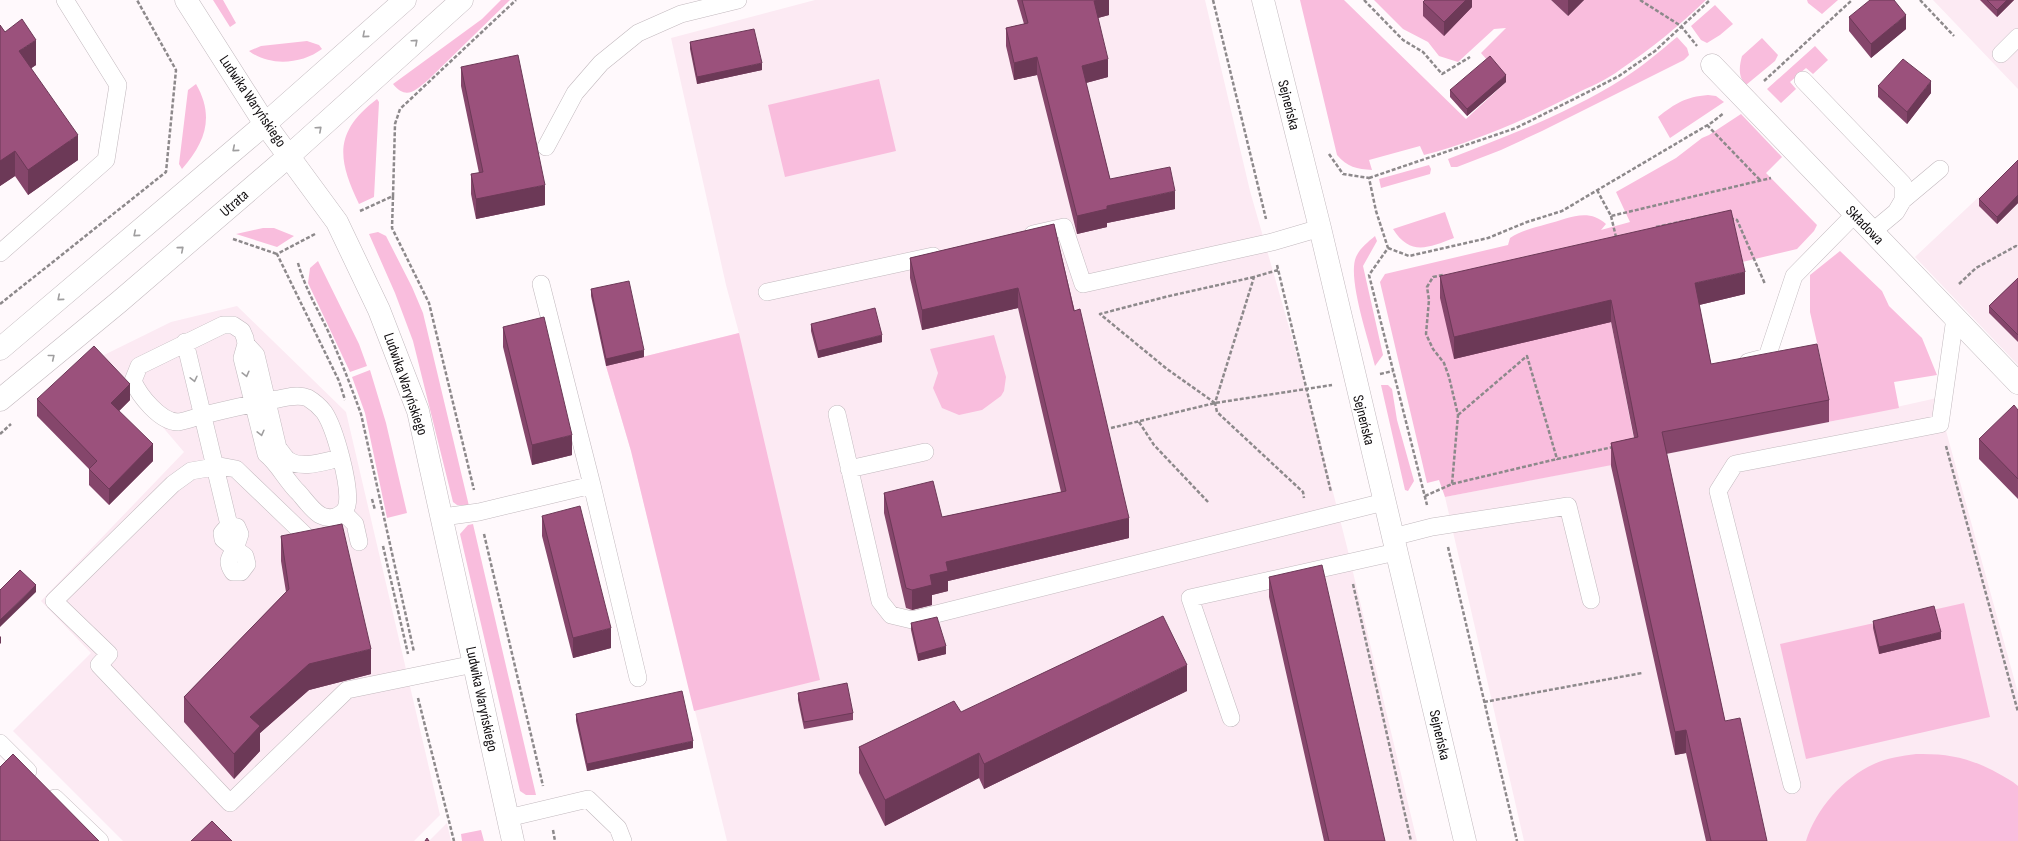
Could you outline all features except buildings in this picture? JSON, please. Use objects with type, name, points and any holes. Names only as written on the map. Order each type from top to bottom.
[{"type":"street","name":"Ludwika Waryńskiego","points":[[186,0],[265,124],[290,155],[338,222],[379,310],[418,411],[443,517],[513,841]]},
{"type":"street","points":[[0,350],[265,124],[405,0]]},
{"type":"street","name":"Utrata","points":[[0,400],[119,302],[290,155],[462,0]]},
{"type":"street","name":"Sejneńska","points":[[1263,0],[1320,228],[1465,841]]},
{"type":"street","name":"Składowa","points":[[1712,65],[2018,383]]},
{"type":"lane","points":[[0,253],[106,160],[118,85],[64,0]]},
{"type":"lane","points":[[546,147],[575,93],[602,63],[638,32],[702,4],[738,0]]},
{"type":"lane","points":[[2001,54],[2018,37]]},
{"type":"lane","points":[[1803,80],[1898,178],[1902,184],[1903,200]]},
{"type":"lane","points":[[1872,232],[1896,212],[1903,200],[1940,168]]},
{"type":"lane","points":[[1731,367],[1767,357],[1794,276],[1855,214]]},
{"type":"lane","points":[[1019,237],[1064,227],[1083,284],[1272,242],[1320,228]]},
{"type":"lane","points":[[767,292],[950,252]]},
{"type":"lane","points":[[541,284],[592,485],[638,678]]},
{"type":"lane","points":[[1792,785],[1718,491],[1735,464],[1940,424],[1955,318]]},
{"type":"lane","points":[[185,342],[138,366],[133,380],[138,393],[163,418],[177,422],[260,402],[302,396],[315,403],[324,412],[334,432],[341,458],[347,495],[347,506],[344,512],[336,517],[329,518],[319,514],[289,484],[275,453],[260,402],[256,355],[246,344],[242,331],[233,325],[223,325],[185,342]]},
{"type":"lane","points":[[185,342],[229,525],[222,533],[223,539],[235,549]]},
{"type":"lane","points":[[837,414],[880,601],[891,615],[912,620],[1384,502]]},
{"type":"lane","points":[[849,469],[925,452]]},
{"type":"lane","points":[[275,453],[296,463],[310,464],[341,458]]},
{"type":"lane","points":[[299,493],[298,483],[300,476],[310,464]]},
{"type":"lane","points":[[312,542],[236,469],[220,466],[191,471],[173,484],[54,601],[109,654],[98,665],[230,803],[347,690],[474,664]]},
{"type":"lane","points":[[443,517],[479,512],[592,485]]},
{"type":"lane","points":[[1231,718],[1190,598],[1348,563],[1394,545],[1432,527],[1568,506],[1591,600]]},
{"type":"lane","points":[[344,512],[355,524],[359,542]]},
{"type":"lane","points":[[0,743],[100,841]]},
{"type":"lane","points":[[508,818],[588,799],[618,828],[623,841]]},
{"type":"path","points":[[1213,0],[1336,514]]},
{"type":"path","points":[[1364,0],[1403,40],[1423,52],[1442,74],[1470,57]]},
{"type":"path","points":[[1640,0],[1680,26],[1712,65]]},
{"type":"path","points":[[1327,146],[1329,154],[1343,174],[1369,178],[1459,149],[1516,128],[1619,76],[1655,51],[1680,26],[1710,0]]},
{"type":"path","points":[[1388,248],[1409,256],[1488,238],[1527,222],[1562,211],[1707,125],[1744,99],[1852,0]]},
{"type":"path","points":[[1920,0],[1954,36]]},
{"type":"path","points":[[1707,125],[1761,180]]},
{"type":"path","points":[[1369,178],[1376,211],[1388,248]]},
{"type":"path","points":[[1611,216],[1771,178]]},
{"type":"path","points":[[1597,190],[1611,216],[1616,237]]},
{"type":"path","points":[[1652,228],[1710,214],[1717,216]]},
{"type":"path","points":[[1723,217],[1737,220],[1765,284]]},
{"type":"path","points":[[1608,238],[1623,235]]},
{"type":"path","points":[[1939,302],[1976,268],[2016,246],[2018,247]]},
{"type":"path","points":[[1388,248],[1369,275],[1432,527],[1447,544],[1516,841]]},
{"type":"path","points":[[1215,403],[1167,369],[1100,314],[1278,270]]},
{"type":"path","points":[[1448,274],[1433,277],[1428,287],[1429,300],[1426,334],[1433,349],[1444,363],[1458,415],[1452,484]]},
{"type":"path","points":[[1254,277],[1215,403],[1217,412],[1303,492],[1311,520]]},
{"type":"path","points":[[1458,415],[1527,356],[1557,459]]},
{"type":"path","points":[[1111,428],[1215,403],[1307,390]]},
{"type":"path","points":[[1138,422],[1154,445],[1209,503]]},
{"type":"path","points":[[1940,424],[2018,712]]},
{"type":"path","points":[[1425,496],[1452,484],[1619,446]]},
{"type":"path","points":[[1348,563],[1411,841]]},
{"type":"path","points":[[1484,702],[1642,674]]},
{"type":"shaded area","points":[[213,0],[223,0],[236,23],[230,27]]},
{"type":"shaded area","points":[[501,0],[510,0],[419,88],[406,93],[402,92],[393,84],[482,19]]},
{"type":"shaded area","points":[[815,0],[1205,0],[1250,191],[1307,390],[1347,547],[1417,841],[727,841],[631,451],[606,366],[739,333],[726,285],[671,38]]},
{"type":"shaded area","points":[[1300,0],[1344,0],[1466,119],[1506,82],[1481,53],[1506,28],[1494,29],[1458,62],[1439,56],[1428,42],[1403,29],[1374,0],[1551,0],[1568,16],[1584,0],[1706,0],[1676,28],[1610,77],[1537,113],[1462,143],[1424,155],[1420,146],[1369,160],[1372,170],[1353,167],[1337,155]]},
{"type":"shaded area","points":[[1807,0],[1838,0],[1822,14],[1808,3]]},
{"type":"shaded area","points":[[1933,0],[2018,0],[2018,89]]},
{"type":"shaded area","points":[[1715,5],[1733,24],[1720,35],[1707,43],[1701,40],[1691,26]]},
{"type":"shaded area","points":[[1677,37],[1687,48],[1689,55],[1684,60],[1501,150],[1457,167],[1451,167],[1448,159],[1538,123],[1603,91],[1638,68]]},
{"type":"shaded area","points":[[1762,38],[1778,55],[1775,61],[1746,85],[1740,75],[1742,56]]},
{"type":"shaded area","points":[[307,41],[319,45],[322,49],[305,58],[286,62],[266,60],[249,51],[261,46]]},
{"type":"shaded area","points":[[1815,46],[1828,60],[1813,74],[1806,68],[1790,82],[1796,89],[1781,103],[1767,89]]},
{"type":"shaded area","points":[[879,79],[896,151],[785,177],[768,105]]},
{"type":"shaded area","points":[[196,84],[202,96],[205,108],[205,129],[197,149],[182,169],[179,164],[188,90]]},
{"type":"shaded area","points":[[1708,95],[1716,96],[1724,102],[1670,138],[1658,117],[1670,108],[1687,99]]},
{"type":"shaded area","points":[[377,99],[379,102],[374,197],[359,204],[346,173],[344,147],[347,135],[353,123],[363,111]]},
{"type":"shaded area","points":[[1741,114],[1782,157],[1766,173],[1817,225],[1814,231],[1797,249],[1738,263],[1611,322],[1638,460],[1445,497],[1439,480],[1427,483],[1380,282],[1385,274],[1508,245],[1510,238],[1519,233],[1570,217],[1585,215],[1592,216],[1606,224],[1601,230],[1630,222],[1616,192],[1676,158],[1702,138]]},
{"type":"shaded area","points":[[2018,160],[2018,365],[1915,257]]},
{"type":"shaded area","points":[[1429,165],[1431,169],[1430,174],[1381,188],[1379,179]]},
{"type":"shaded area","points":[[1445,212],[1454,238],[1436,245],[1428,247],[1413,246],[1399,238],[1393,229]]},
{"type":"shaded area","points":[[263,228],[274,228],[294,236],[277,247],[236,234]]},
{"type":"shaded area","points":[[378,232],[386,236],[412,287],[423,313],[469,506],[457,505],[453,502],[413,341],[395,293],[369,234]]},
{"type":"shaded area","points":[[1375,236],[1377,241],[1363,266],[1383,355],[1375,366],[1356,294],[1354,267],[1356,257],[1364,245]]},
{"type":"shaded area","points":[[1840,251],[1882,291],[1889,306],[1922,338],[1937,375],[1894,382],[1899,408],[1828,422],[1821,360],[1810,312],[1810,275]]},
{"type":"shaded area","points":[[318,261],[359,344],[367,366],[350,372],[308,283],[310,268]]},
{"type":"shaded area","points":[[237,306],[346,412],[440,815],[414,841],[123,841],[13,731],[91,653],[41,601],[184,452],[102,356],[171,322]]},
{"type":"shaded area","points":[[739,333],[820,680],[694,711],[631,451],[606,366]]},
{"type":"shaded area","points":[[994,335],[1006,377],[1004,391],[1001,396],[982,410],[959,415],[942,408],[933,388],[938,373],[930,349]]},
{"type":"shaded area","points":[[370,370],[386,423],[407,513],[387,518],[365,413],[352,377]]},
{"type":"shaded area","points":[[1381,385],[1388,385],[1392,389],[1397,420],[1414,481],[1408,491],[1405,490]]},
{"type":"shaded area","points":[[1937,398],[2018,693],[2018,841],[1524,841],[1445,497],[1829,422]]},
{"type":"shaded area","points":[[473,524],[536,795],[526,795],[520,791],[460,534],[468,525]]},
{"type":"shaded area","points":[[1964,603],[1990,717],[1806,759],[1780,644]]},
{"type":"shaded area","points":[[1916,754],[1943,755],[1967,760],[2001,775],[2018,786],[2018,841],[1806,841],[1816,817],[1841,786],[1852,777],[1884,760]]},
{"type":"shaded area","points":[[447,823],[451,841],[429,841]]},
{"type":"shaded area","points":[[481,830],[484,841],[462,841],[461,834]]}]
